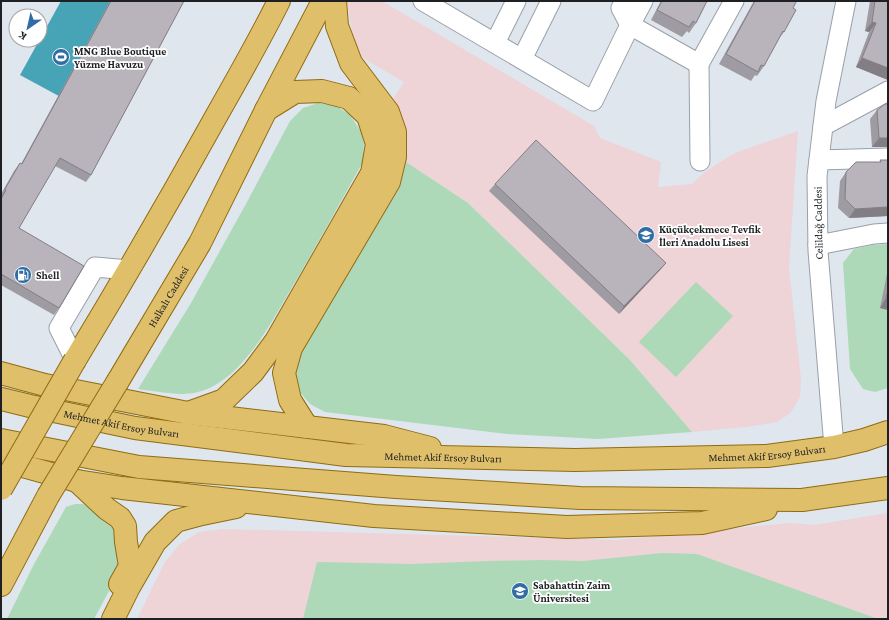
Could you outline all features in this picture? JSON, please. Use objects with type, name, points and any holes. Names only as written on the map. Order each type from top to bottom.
[{"type":"main road","points":[[266,1],[267,25]]},
{"type":"main road","points":[[1,489],[196,153],[279,1]]},
{"type":"main road","name":"Halkalı Caddesi","points":[[1,585],[48,496],[200,243],[266,110],[323,1]]},
{"type":"main road","points":[[307,427],[290,400],[284,373],[291,348],[389,182],[395,157],[395,132],[388,112],[351,63],[337,26],[335,1]]},
{"type":"main road","points":[[188,413],[224,400],[253,372],[276,341],[372,173],[377,144],[368,116],[349,98],[322,91],[295,92],[266,110]]},
{"type":"main road","points":[[1,373],[45,385],[188,413],[384,436],[466,457]]},
{"type":"main road","name":"Mehmet Akif Ersoy Bulvarı","points":[[1,399],[135,428],[346,455],[575,460],[767,456],[834,447],[864,440],[888,432]]},
{"type":"main road","points":[[1,440],[139,467],[396,487],[580,498],[802,500]]},
{"type":"main road","points":[[1,460],[77,482],[122,488],[374,516],[567,527],[702,523],[802,500],[888,488]]},
{"type":"main road","points":[[77,482],[107,509],[120,518],[126,526],[126,542],[130,566],[103,619]]},
{"type":"main road","points":[[113,619],[129,587],[155,542],[176,521],[256,503]]},
{"type":"street","points":[[423,1],[593,101],[643,1]]},
{"type":"street","points":[[495,43],[516,1]]},
{"type":"street","points":[[522,59],[551,1]]},
{"type":"street","points":[[625,1],[621,8],[630,25],[699,64]]},
{"type":"street","points":[[700,161],[699,64],[734,1]]},
{"type":"street","name":"Celildağ Caddesi","points":[[834,447],[818,244],[817,176],[826,101],[846,1]]},
{"type":"street","points":[[823,126],[888,91]]},
{"type":"street","points":[[819,160],[888,158]]},
{"type":"street","points":[[818,244],[888,233]]},
{"type":"street","points":[[75,360],[59,328],[95,268],[129,270]]},
{"type":"shaded area","name":"Küçükçekmece Tevfik İleri Anadolu Lisesi","points":[[348,1],[382,1],[594,126],[600,138],[661,162],[658,187],[692,184],[706,171],[735,153],[798,131],[789,267],[801,379],[800,397],[791,412],[778,422],[746,427],[692,432],[629,359],[468,203],[400,158],[391,102],[404,82],[356,54],[347,3]]},
{"type":"shaded area","name":"Sabahattin Zaim Üniversitesi","points":[[888,513],[888,619],[137,619],[165,562],[180,544],[199,532],[224,529],[618,540],[790,523],[814,525]]},
{"type":"green space","points":[[318,103],[335,105],[350,115],[360,130],[364,144],[363,162],[271,322],[257,344],[241,364],[232,373],[212,387],[203,391],[184,394],[138,389],[191,303],[290,121],[303,108]]},
{"type":"green space","points":[[406,162],[468,203],[629,359],[692,432],[598,439],[507,434],[325,412],[310,404],[299,391],[294,373],[299,356],[400,187]]},
{"type":"green space","points":[[888,244],[888,388],[875,392],[863,389],[850,369],[843,263],[854,249],[872,245]]},
{"type":"green space","points":[[696,282],[733,316],[676,377],[639,342]]},
{"type":"green space","points":[[75,504],[83,504],[92,507],[117,530],[122,567],[94,619],[7,619],[33,566],[66,507]]},
{"type":"green space","points":[[662,553],[697,554],[878,619],[303,619],[317,562],[412,564],[543,560],[583,561]]},
{"type":"water","name":"MNG Blue Boutique Yüzme Havuzu","points":[[61,1],[122,1],[68,101],[20,75],[35,48],[48,48],[48,24]]},
{"type":"building","points":[[111,1],[184,1],[91,175],[60,158],[19,228],[84,266],[59,308],[1,274],[1,199],[20,163],[22,164]]},
{"type":"building","points":[[662,1],[707,1],[696,23],[693,21],[689,27],[657,10]]},
{"type":"building","points":[[755,1],[796,2],[793,8],[796,10],[764,66],[761,65],[758,72],[726,54]]},
{"type":"building","points":[[875,1],[888,1],[888,68],[862,58],[876,23],[872,22]]},
{"type":"building","points":[[885,104],[888,104],[888,138],[879,138],[877,110]]},
{"type":"building","points":[[536,140],[666,263],[624,306],[495,184]]},
{"type":"building","points":[[880,160],[888,160],[888,207],[855,209],[845,199],[846,172],[856,162],[881,162]]},
{"type":"place","name":"MNG Blue Boutique Yüzme Havuzu","points":[[61,57]]},
{"type":"place","name":"Küçükçekmece Tevfik İleri Anadolu Lisesi","points":[[646,235]]},
{"type":"place","name":"Shell","points":[[23,275]]},
{"type":"place","name":"Sabahattin Zaim Üniversitesi","points":[[520,591]]}]
